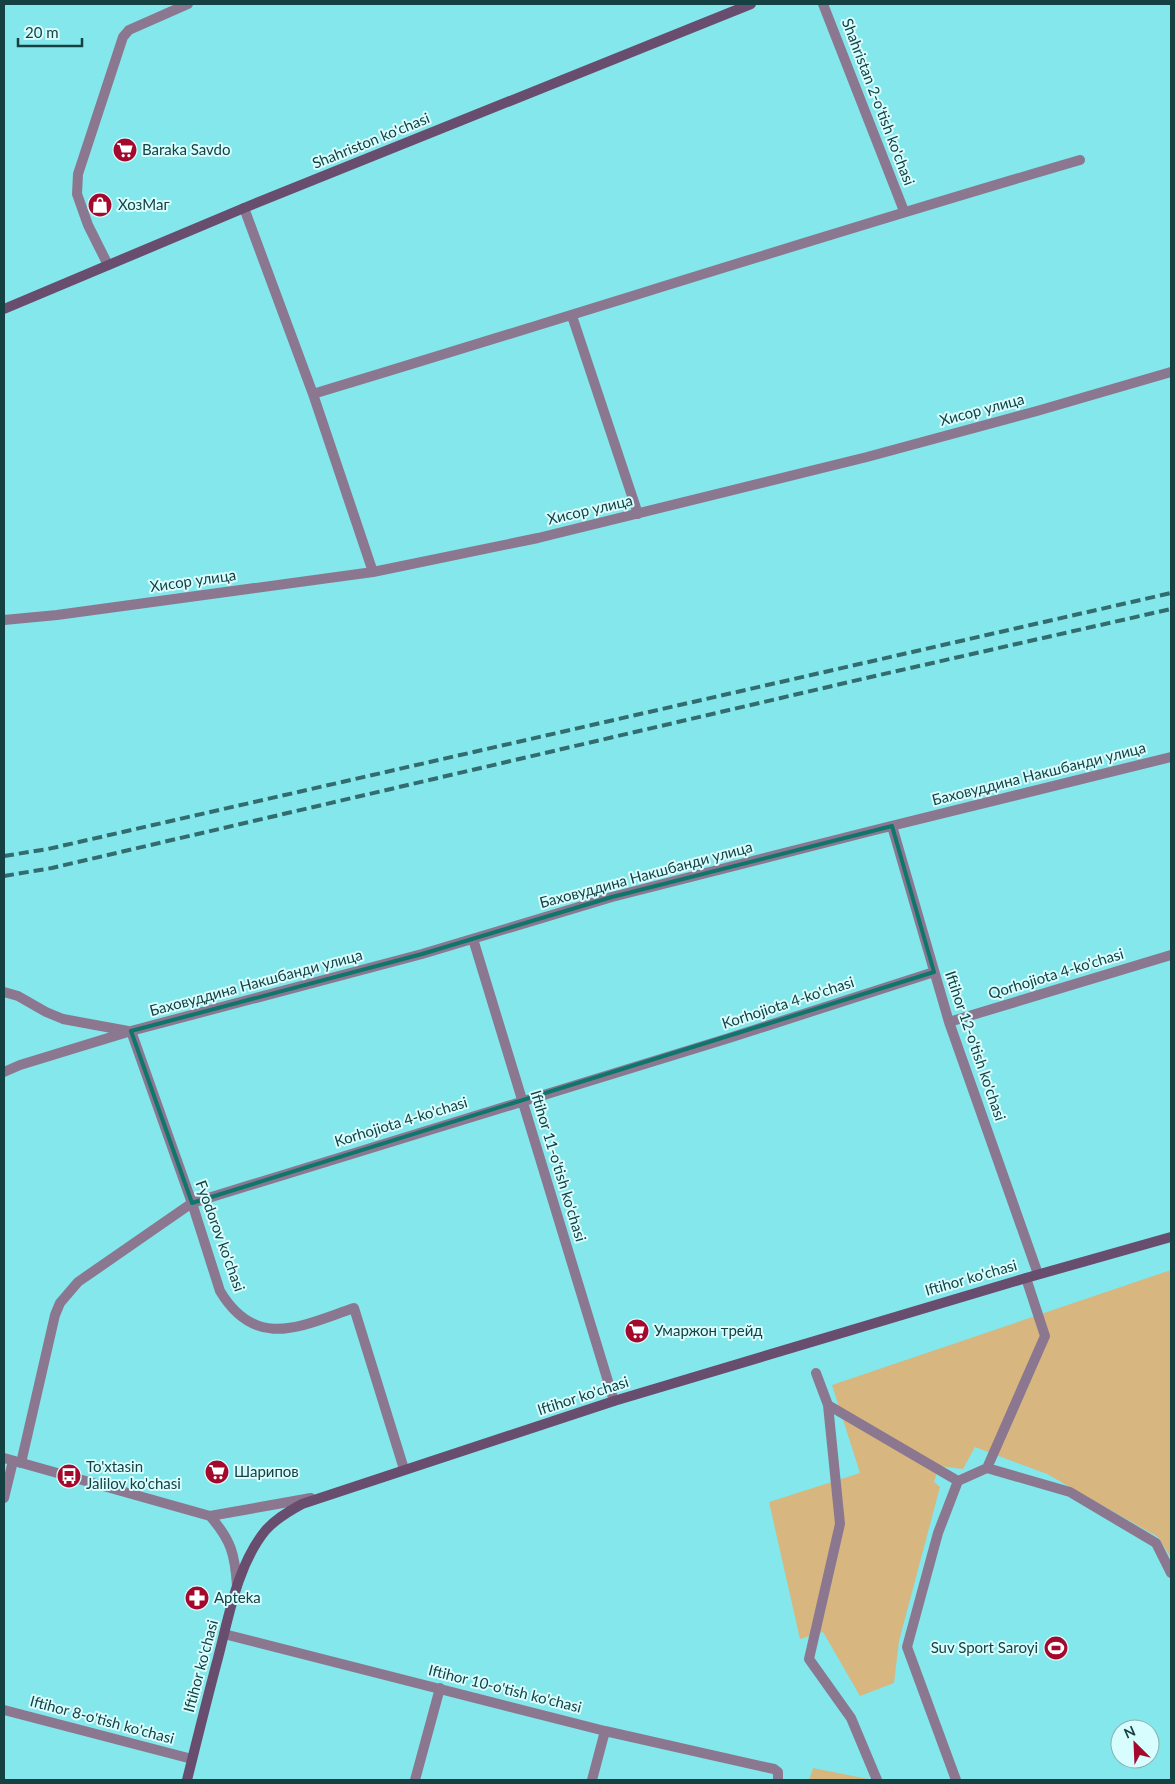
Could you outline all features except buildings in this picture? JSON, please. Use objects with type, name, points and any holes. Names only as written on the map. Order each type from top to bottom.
[{"type":"main road","name":"Shahriston ko'chasi","points":[[4,309],[244,208],[751,4]]},
{"type":"main road","name":"Iftihor ko'chasi","points":[[186,1780],[237,1590],[253,1550],[266,1530],[282,1515],[302,1504],[323,1496],[614,1401],[1038,1274],[1171,1237]]},
{"type":"street","points":[[108,265],[88,225],[77,194],[78,174],[84,153],[123,37],[129,30],[188,4]]},
{"type":"street","name":"Shahristan 2-o'tish ko'chasi","points":[[823,4],[904,211]]},
{"type":"street","points":[[313,394],[572,316],[904,211],[1080,160]]},
{"type":"street","points":[[244,208],[313,394],[373,572]]},
{"type":"street","points":[[572,316],[638,514]]},
{"type":"street","name":"Хисор улица","points":[[4,620],[373,572],[538,538],[876,454],[1055,406],[1171,372]]},
{"type":"street","name":"Баховуддина Накшбанди улица","points":[[4,1072],[20,1065],[131,1031],[473,939],[612,897],[1171,757]]},
{"type":"street","name":"Iftihor 12-o'tish ko'chasi","points":[[892,826],[949,1022],[1038,1274]]},
{"type":"street","name":"Iftihor 11-o'tish ko'chasi","points":[[473,939],[614,1401]]},
{"type":"street","name":"Qorhojiota 4-ko'chasi","points":[[949,1022],[1171,955]]},
{"type":"street","name":"Korhojiota 4-ko'chasi","points":[[4,1498],[13,1461],[60,1303],[78,1282],[192,1203],[522,1100],[729,1038],[934,972]]},
{"type":"street","points":[[4,992],[18,996],[62,1019],[131,1031]]},
{"type":"street","name":"Fyodorov ko'chasi","points":[[131,1031],[192,1203],[220,1291],[228,1304],[238,1315],[253,1326],[274,1330],[298,1326],[354,1308],[404,1469]]},
{"type":"street","points":[[987,1468],[1045,1336],[1026,1278]]},
{"type":"street","points":[[816,1373],[828,1405],[840,1524],[809,1659],[851,1718],[877,1780]]},
{"type":"street","points":[[828,1405],[958,1480]]},
{"type":"street","points":[[13,1461],[210,1516],[323,1496]]},
{"type":"street","points":[[956,1780],[907,1647],[938,1533],[958,1480],[987,1468],[1070,1492],[1156,1543],[1171,1574]]},
{"type":"street","points":[[210,1516],[224,1531],[232,1549],[236,1569],[237,1590]]},
{"type":"street","name":"Iftihor 10-o'tish ko'chasi","points":[[224,1634],[605,1731],[774,1770],[778,1776]]},
{"type":"street","points":[[415,1780],[440,1688]]},
{"type":"street","name":"Iftihor 8-o'tish ko'chasi","points":[[4,1710],[192,1759]]},
{"type":"street","points":[[592,1780],[605,1731]]},
{"type":"highlighted area","points":[[892,826],[934,972],[192,1203],[131,1031],[422,954],[612,897]]},
{"type":"shaded area","points":[[1171,1270],[1171,1558],[1158,1537],[1047,1474],[975,1447],[963,1469],[939,1466],[934,1482],[940,1487],[899,1641],[894,1683],[860,1696],[823,1632],[800,1639],[769,1502],[860,1473],[832,1385]]},
{"type":"shaded area","points":[[813,1768],[873,1780],[809,1780]]},
{"type":"railway","points":[[4,856],[48,849],[1171,593]]},
{"type":"railway","points":[[4,876],[52,868],[1171,609]]},
{"type":"place","name":"Baraka Savdo","points":[[125,150]]},
{"type":"place","name":"ХозМаг","points":[[100,205]]},
{"type":"place","name":"Умаржон трейд","points":[[637,1331]]},
{"type":"place","name":"Шарипов","points":[[217,1472]]},
{"type":"place","name":"To'xtasin Jalilov ko'chasi","points":[[69,1476]]},
{"type":"place","name":"Apteka","points":[[197,1598]]},
{"type":"place","name":"Suv Sport Saroyi","points":[[1056,1648]]}]
